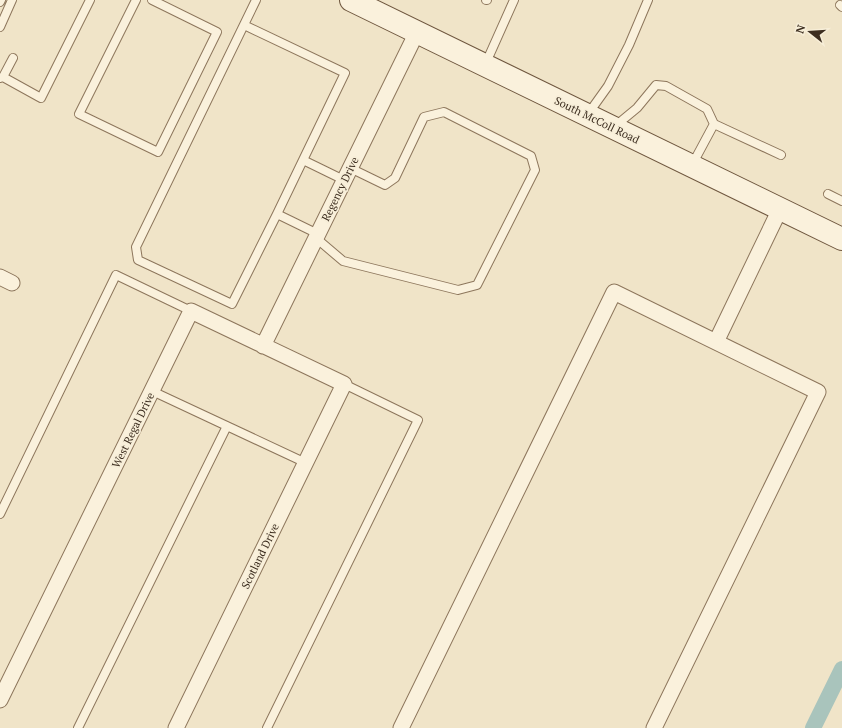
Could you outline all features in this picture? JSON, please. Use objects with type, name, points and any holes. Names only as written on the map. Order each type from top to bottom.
[{"type":"main road","name":"South McColl Road","points":[[358,1],[417,32],[842,239]]},
{"type":"street","name":"Regency Drive","points":[[263,346],[417,32]]},
{"type":"street","points":[[716,342],[780,209]]},
{"type":"street","points":[[401,728],[614,292],[818,392],[654,728]]},
{"type":"street","points":[[191,311],[344,384]]},
{"type":"street","name":"West Regal Drive","points":[[0,700],[191,311]]},
{"type":"street","name":"Scotland Drive","points":[[176,728],[344,384]]},
{"type":"lane","points":[[0,27],[12,0]]},
{"type":"lane","points":[[13,58],[2,78],[41,98],[90,0]]},
{"type":"lane","points":[[136,0],[79,114],[158,152],[217,32],[152,0]]},
{"type":"lane","points":[[244,25],[345,73],[232,304],[138,260],[136,247],[256,0]]},
{"type":"lane","points":[[485,65],[514,0]]},
{"type":"lane","points":[[587,115],[608,86],[648,0]]},
{"type":"lane","points":[[614,128],[637,108],[656,85],[666,86],[707,109],[714,124],[780,155]]},
{"type":"lane","points":[[277,214],[317,236],[343,261],[458,290],[477,285],[535,170],[532,156],[444,112],[424,117],[395,178],[385,185],[303,160]]},
{"type":"lane","points":[[692,166],[714,124]]},
{"type":"lane","points":[[828,194],[842,201]]},
{"type":"lane","points":[[0,514],[116,275],[191,311]]},
{"type":"lane","points":[[267,728],[418,420],[344,384]]},
{"type":"lane","points":[[152,391],[306,463]]},
{"type":"lane","points":[[78,728],[227,426]]},
{"type":"waterway","points":[[813,728],[842,669]]}]
